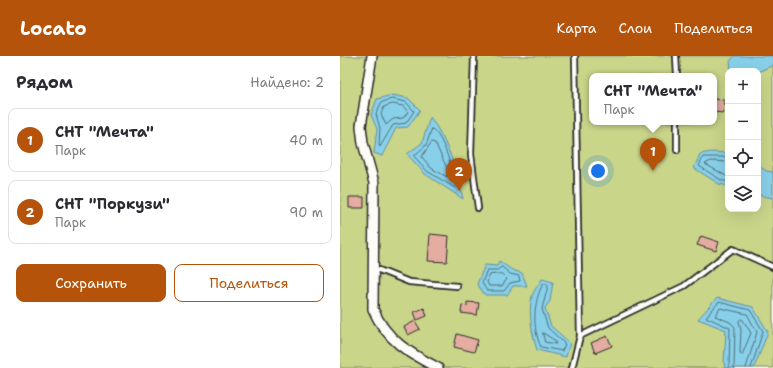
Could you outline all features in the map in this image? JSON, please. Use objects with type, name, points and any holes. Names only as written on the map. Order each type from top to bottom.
[{"type":"street","points":[[372,56],[361,126],[363,143],[374,183],[373,309],[380,324],[390,337],[412,354],[438,368]]},
{"type":"lane","points":[[474,56],[471,154],[478,208]]},
{"type":"lane","points":[[572,368],[580,336],[575,56]]},
{"type":"lane","points":[[676,56],[676,73]]},
{"type":"lane","points":[[677,125],[677,150]]},
{"type":"lane","points":[[580,336],[684,286],[733,249],[773,267]]},
{"type":"lane","points":[[374,268],[409,282],[457,286]]},
{"type":"green space","points":[[340,56],[773,56],[773,368],[340,368]]},
{"type":"water","points":[[735,56],[773,56],[773,65],[761,71],[761,68],[731,68],[730,61]]},
{"type":"water","points":[[392,95],[408,98],[420,110],[408,127],[396,128],[382,156],[374,153],[377,129],[371,115],[377,99]]},
{"type":"water","points":[[430,117],[437,127],[451,156],[463,199],[425,174],[407,154],[422,143]]},
{"type":"water","points":[[711,152],[725,153],[725,185],[719,184],[694,168],[700,154]]},
{"type":"water","points":[[761,167],[766,171],[773,172],[773,198],[761,196]]},
{"type":"water","points":[[499,261],[512,270],[522,273],[527,286],[513,286],[507,295],[485,295],[477,284],[485,265],[497,266]]},
{"type":"water","points":[[542,279],[553,282],[550,301],[545,308],[551,326],[570,343],[566,357],[537,350],[531,323],[530,309],[532,296]]},
{"type":"water","points":[[717,298],[753,307],[768,332],[754,368],[725,368],[726,330],[698,319]]},
{"type":"building","points":[[717,99],[724,100],[723,113],[717,112]]},
{"type":"building","points":[[349,197],[364,197],[364,208],[349,208]]},
{"type":"building","points":[[430,234],[449,236],[447,262],[428,261]]},
{"type":"building","points":[[701,236],[719,242],[716,251],[697,245]]},
{"type":"building","points":[[467,302],[479,303],[477,315],[461,313],[462,305],[467,306]]},
{"type":"building","points":[[424,308],[427,316],[417,320],[414,312]]},
{"type":"building","points":[[415,321],[420,329],[408,335],[404,327]]},
{"type":"building","points":[[457,334],[478,340],[474,352],[454,347]]},
{"type":"building","points":[[607,336],[612,346],[595,353],[591,343]]},
{"type":"place","name":"СНТ \"Мечта\"","points":[[653,171]]},
{"type":"place","name":"СНТ \"Поркузи\"","points":[[459,191]]}]
